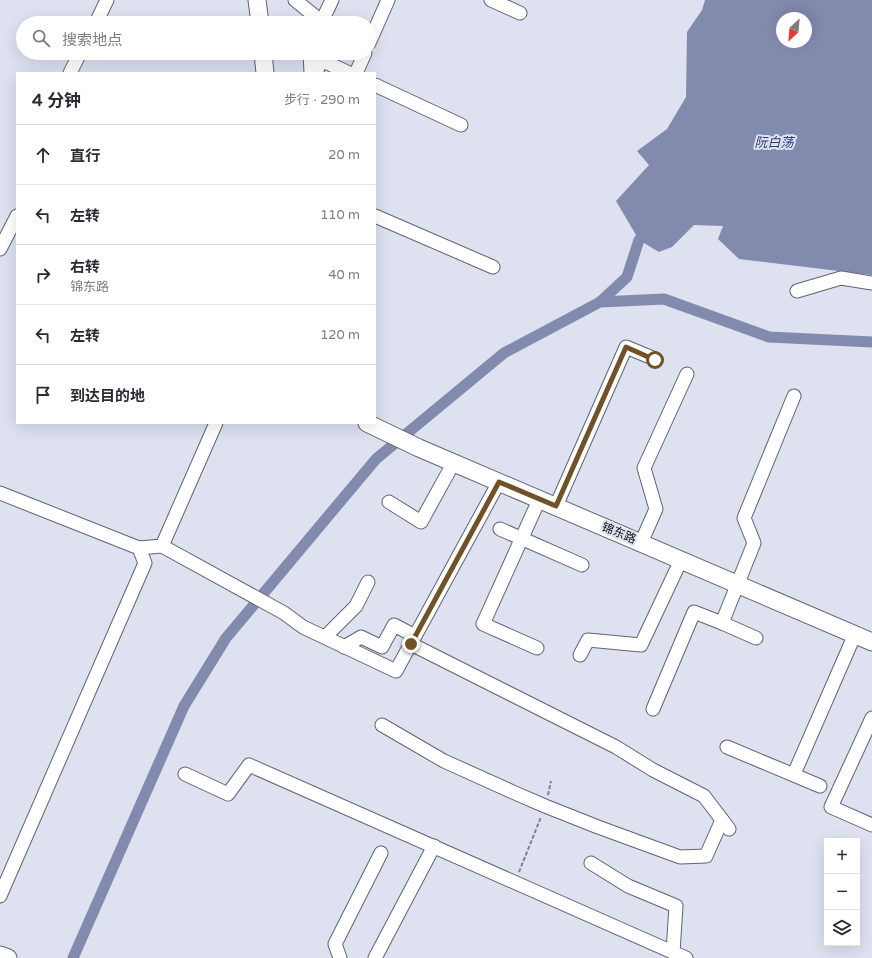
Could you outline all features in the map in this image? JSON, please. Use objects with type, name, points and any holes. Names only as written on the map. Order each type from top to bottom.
[{"type":"main road","points":[[257,0],[259,16]]},
{"type":"main road","points":[[264,60],[265,72]]},
{"type":"main road","name":"锦东路","points":[[369,424],[419,448],[872,642]]},
{"type":"main road","points":[[0,955],[8,958]]},
{"type":"street","points":[[99,16],[107,0]]},
{"type":"street","points":[[295,0],[315,16]]},
{"type":"street","points":[[325,16],[332,0]]},
{"type":"street","points":[[376,27],[388,0]]},
{"type":"street","points":[[491,0],[520,13]]},
{"type":"street","points":[[70,72],[76,60]]},
{"type":"street","points":[[310,60],[311,72]]},
{"type":"street","points":[[316,72],[321,60],[347,72]]},
{"type":"street","points":[[356,72],[362,60]]},
{"type":"street","points":[[376,85],[461,125]]},
{"type":"street","points":[[376,216],[493,267]]},
{"type":"street","points":[[0,249],[16,218]]},
{"type":"street","points":[[797,291],[841,278],[872,283]]},
{"type":"street","points":[[556,506],[626,347],[655,360]]},
{"type":"street","points":[[641,543],[656,510],[644,468],[686,374]]},
{"type":"street","points":[[722,623],[754,543],[744,518],[794,396]]},
{"type":"street","points":[[162,546],[216,424]]},
{"type":"street","points":[[389,502],[421,522],[454,462]]},
{"type":"street","points":[[0,493],[139,548],[162,546],[284,613],[303,627],[396,671],[499,482]]},
{"type":"street","points":[[537,648],[483,624],[539,500]]},
{"type":"street","points":[[500,529],[582,565]]},
{"type":"street","points":[[0,895],[145,563],[139,548]]},
{"type":"street","points":[[580,655],[588,640],[641,645],[681,560]]},
{"type":"street","points":[[325,638],[356,606],[368,582]]},
{"type":"street","points":[[653,709],[694,612],[756,638]]},
{"type":"street","points":[[344,647],[361,637],[382,647],[394,625],[413,640],[616,747],[653,770],[704,796],[725,824],[706,856],[680,857],[598,827],[515,793],[444,761],[382,725]]},
{"type":"street","points":[[794,774],[855,634]]},
{"type":"street","points":[[872,718],[831,807],[872,825]]},
{"type":"street","points":[[727,747],[820,786]]},
{"type":"street","points":[[185,774],[228,794],[249,765],[686,958]]},
{"type":"street","points":[[375,958],[434,846]]},
{"type":"street","points":[[340,958],[335,944],[381,853]]},
{"type":"street","points":[[591,863],[628,886],[676,906],[673,952]]},
{"type":"path","points":[[515,882],[545,806],[551,781]]},
{"type":"water","name":"阮白荡","points":[[705,0],[872,0],[872,275],[739,259],[718,239],[723,226],[694,225],[672,247],[659,252],[639,240],[616,201],[649,165],[637,151],[667,129],[686,97],[687,32],[702,10]]},
{"type":"waterway","points":[[600,302],[627,277],[639,240]]},
{"type":"waterway","points":[[73,958],[184,706],[226,638],[376,459],[504,353],[600,302],[664,299],[769,337],[872,342]]},
{"type":"route","points":[[411,644],[499,482],[556,506],[626,347],[655,360]]}]
